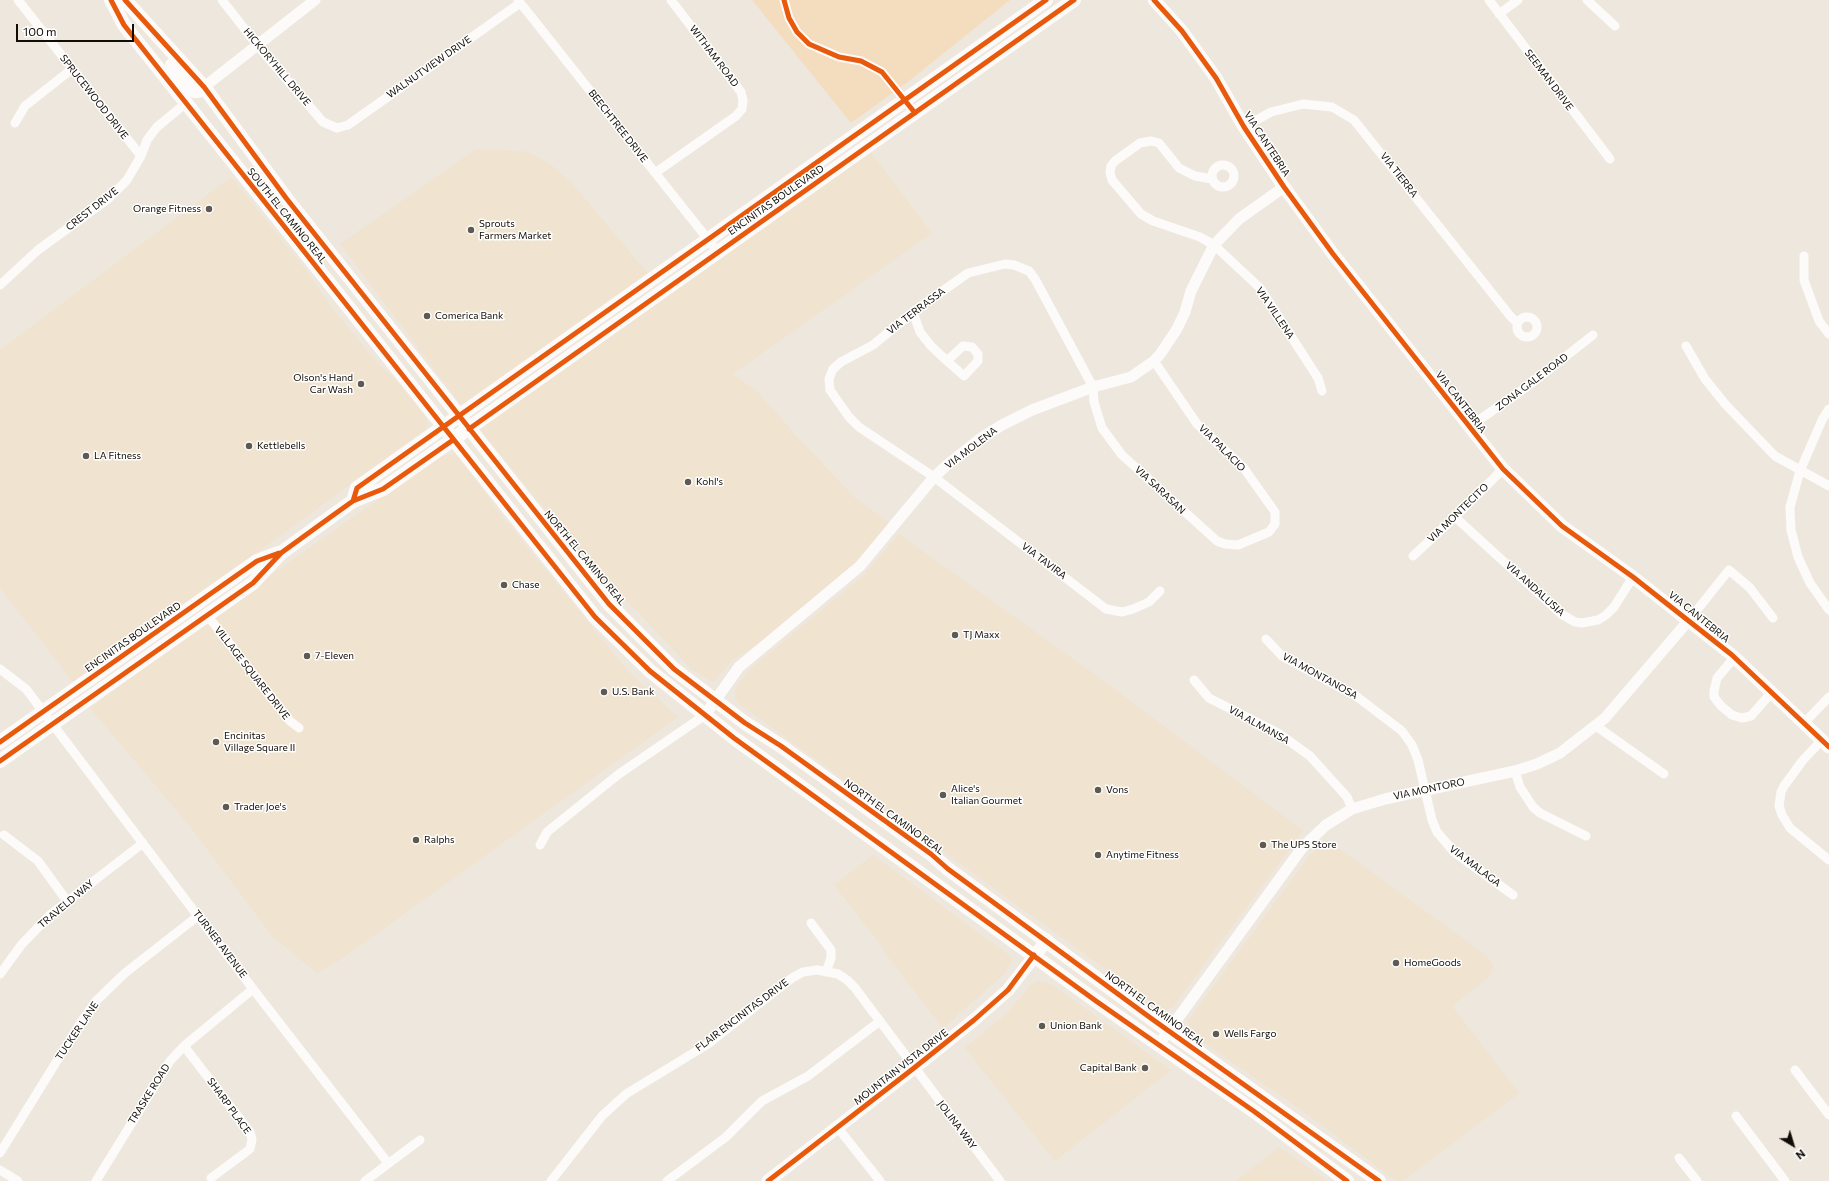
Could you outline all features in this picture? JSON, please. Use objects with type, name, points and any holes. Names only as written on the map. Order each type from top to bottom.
[{"type":"main road","name":"SOUTH EL CAMINO REAL","points":[[111,0],[124,25],[453,440]]},
{"type":"main road","name":"SOUTH EL CAMINO REAL","points":[[124,0],[204,87],[286,198],[469,428]]},
{"type":"main road","name":"ENCINITAS BOULEVARD","points":[[353,501],[357,488],[645,284],[707,238],[1046,0]]},
{"type":"main road","name":"ENCINITAS BOULEVARD","points":[[0,761],[253,583],[281,552],[353,501],[383,490],[1074,0]]},
{"type":"main road","name":"VIA CANTEBRIA","points":[[1154,0],[1182,31],[1216,78],[1244,127],[1284,187],[1333,254],[1503,469],[1562,526],[1633,577],[1689,620],[1734,658],[1825,743]]},
{"type":"main road","points":[[124,25],[157,48],[194,91],[198,91],[204,87]]},
{"type":"main road","points":[[327,280],[337,280],[345,286],[367,312],[380,317]]},
{"type":"main road","points":[[604,334],[616,316],[647,294],[645,284]]},
{"type":"main road","name":"NORTH EL CAMINO REAL","points":[[469,428],[609,604],[684,676],[1169,1030],[1379,1181]]},
{"type":"main road","points":[[453,440],[595,616],[650,671],[705,715],[796,783],[1262,1117],[1347,1181]]},
{"type":"main road","name":"ENCINITAS BOULEVARD","points":[[0,742],[257,561],[281,552]]},
{"type":"main road","points":[[563,577],[574,574],[600,603],[609,604]]},
{"type":"main road","points":[[613,633],[630,633],[670,671],[684,676]]},
{"type":"main road","points":[[796,783],[811,784],[856,814],[872,812]]},
{"type":"main road","name":"MOUNTAIN VISTA DRIVE","points":[[768,1181],[838,1128],[974,1020],[1008,990],[1047,940]]},
{"type":"main road","points":[[1262,1117],[1278,1118],[1313,1141],[1323,1140]]},
{"type":"street","name":"SPRUCEWOOD DRIVE","points":[[18,0],[141,156]]},
{"type":"street","name":"HICKORYHILL DRIVE","points":[[222,0],[258,46],[323,122],[336,128]]},
{"type":"street","points":[[204,87],[315,0]]},
{"type":"street","name":"WITHAM ROAD","points":[[655,173],[736,116],[742,109],[743,100],[741,92],[671,0]]},
{"type":"street","points":[[784,0],[789,18],[797,32],[809,44],[839,57],[861,61],[882,72],[915,113]]},
{"type":"street","name":"SEEMAN DRIVE","points":[[1489,0],[1610,159]]},
{"type":"street","points":[[1499,14],[1518,0]]},
{"type":"street","points":[[1587,0],[1615,26]]},
{"type":"street","name":"WALNUTVIEW DRIVE","points":[[336,128],[348,125],[519,1]]},
{"type":"street","name":"BEECHTREE DRIVE","points":[[519,1],[718,252]]},
{"type":"street","points":[[15,123],[25,106],[72,69]]},
{"type":"street","name":"CREST DRIVE","points":[[1,281],[38,250],[108,199],[127,180],[141,156],[147,140],[157,127],[186,103]]},
{"type":"street","name":"VIA TIERRA","points":[[1244,127],[1271,112],[1303,104],[1332,107],[1354,120],[1511,317],[1518,323]]},
{"type":"street","name":"VIA VILLENA","points":[[1212,179],[1195,176],[1179,168],[1159,143],[1151,140],[1140,143],[1115,161],[1111,166],[1110,173],[1112,180],[1141,214],[1153,221],[1200,237],[1214,245],[1260,288],[1318,378],[1322,391]]},
{"type":"street","name":"VIA MOLENA","points":[[705,715],[739,667],[860,566],[934,477],[981,438],[1002,425],[1032,410],[1093,387],[1131,377],[1154,361],[1177,329],[1185,312],[1191,291],[1214,245],[1239,218],[1284,187]]},
{"type":"street","points":[[1804,256],[1804,280],[1819,322],[1829,334]]},
{"type":"street","name":"VIA TERRASSA","points":[[934,477],[859,427],[849,417],[830,390],[829,379],[833,369],[841,362],[872,345],[913,312],[968,273],[1005,264],[1029,271],[1093,387]]},
{"type":"street","points":[[913,312],[920,332],[931,346],[947,361]]},
{"type":"street","name":"ZONA GALE ROAD","points":[[1469,427],[1528,386],[1593,335]]},
{"type":"street","points":[[1686,346],[1705,379],[1726,405],[1775,456],[1829,486]]},
{"type":"street","name":"VIA PALACIO","points":[[1154,361],[1197,424],[1243,467],[1275,512],[1275,524],[1269,532],[1265,534]]},
{"type":"street","name":"VIA SARASAN","points":[[1093,387],[1094,402],[1102,428],[1122,455],[1216,541],[1225,544],[1238,545],[1265,534]]},
{"type":"street","points":[[1829,409],[1822,420],[1800,471],[1790,506],[1791,530],[1798,557],[1810,584],[1829,610]]},
{"type":"street","name":"VIA MONTECITO","points":[[1413,556],[1503,469]]},
{"type":"street","name":"VIA TAVIRA","points":[[934,477],[1106,609],[1122,612],[1133,609],[1149,602],[1160,592]]},
{"type":"street","name":"VIA ANDALUSIA","points":[[1455,517],[1561,614],[1575,622],[1582,623],[1598,620],[1606,615],[1614,607],[1633,577]]},
{"type":"street","name":"VIA MONTORO","points":[[1159,1044],[1302,848],[1326,825],[1352,809],[1385,799],[1516,771],[1537,764],[1560,752],[1596,726],[1689,620],[1729,570],[1750,588],[1773,618]]},
{"type":"street","name":"VILLAGE SQUARE DRIVE","points":[[207,615],[290,721],[299,728]]},
{"type":"street","name":"VIA MONTANOSA","points":[[1266,639],[1282,656],[1356,696],[1402,732],[1412,745],[1418,760],[1425,790]]},
{"type":"street","points":[[1734,658],[1718,678],[1714,691],[1714,697],[1721,706],[1732,715],[1742,718],[1751,716],[1771,693]]},
{"type":"street","name":"TURNER AVENUE","points":[[0,669],[26,689],[388,1163]]},
{"type":"street","name":"VIA ALMANSA","points":[[1194,680],[1209,698],[1278,733],[1310,756],[1347,797],[1352,809]]},
{"type":"street","points":[[1804,723],[1829,697]]},
{"type":"street","points":[[540,845],[547,832],[614,778],[705,715]]},
{"type":"street","points":[[1596,726],[1664,774]]},
{"type":"street","points":[[1825,743],[1784,786],[1781,792],[1779,806],[1782,815],[1790,828],[1829,860]]},
{"type":"street","points":[[1516,771],[1520,788],[1533,807],[1540,813],[1586,836]]},
{"type":"street","name":"VIA MALAGA","points":[[1425,790],[1432,820],[1444,842],[1454,852],[1513,895]]},
{"type":"street","points":[[4,835],[38,861],[67,901]]},
{"type":"street","name":"TRAVELD WAY","points":[[0,974],[4,960],[51,914],[143,843]]},
{"type":"street","name":"TUCKER LANE","points":[[0,1153],[80,1022],[96,1001],[125,973],[198,916]]},
{"type":"street","points":[[811,923],[830,950],[831,958],[826,972]]},
{"type":"street","name":"FLAIR ENCINITAS DRIVE","points":[[551,1181],[602,1116],[626,1094],[708,1044],[792,978],[803,972],[817,970],[838,974],[848,980],[914,1068]]},
{"type":"street","name":"TRASKE ROAD","points":[[96,1181],[160,1074],[184,1046],[254,989]]},
{"type":"street","points":[[667,1181],[726,1137],[762,1101],[808,1076],[880,1021]]},
{"type":"street","name":"SHARP PLACE","points":[[184,1046],[250,1132],[252,1139],[250,1149],[211,1178]]},
{"type":"street","name":"JOLINA WAY","points":[[914,1068],[1000,1181]]},
{"type":"street","points":[[1794,1070],[1829,1115]]},
{"type":"street","points":[[1736,1116],[1785,1181]]},
{"type":"street","points":[[838,1128],[874,1179]]},
{"type":"street","points":[[365,1181],[420,1140]]},
{"type":"street","points":[[1679,1158],[1697,1181]]},
{"type":"street","points":[[0,1170],[18,1181]]},
{"type":"shaded area","points":[[752,0],[1010,0],[909,81],[851,123]]},
{"type":"shaded area","points":[[496,149],[528,152],[550,164],[571,182],[651,277],[464,409],[340,244],[475,150]]},
{"type":"shaded area","points":[[869,150],[932,233],[733,374],[759,393],[791,430],[854,497],[891,524],[850,571],[775,632],[733,660],[713,682],[691,669],[637,611],[613,590],[582,555],[479,428]]},
{"type":"shaded area","points":[[231,177],[304,267],[330,305],[374,359],[400,385],[427,419],[426,429],[277,538],[73,682],[0,588],[0,350]]},
{"type":"shaded area","points":[[455,453],[506,521],[628,671],[678,717],[340,960],[317,973],[272,936],[189,825],[90,708],[244,594],[440,456]]},
{"type":"shaded area","points":[[899,534],[1119,692],[1303,831],[1172,1008],[1162,1010],[738,703],[735,698],[735,689],[751,668],[863,576]]},
{"type":"shaded area","points":[[1326,839],[1487,956],[1493,965],[1490,976],[1452,1006],[1519,1093],[1402,1181],[1396,1181],[1311,1117],[1193,1035],[1187,1022],[1310,855]]},
{"type":"shaded area","points":[[873,855],[1010,956],[1012,962],[1003,975],[943,1028],[834,885]]},
{"type":"shaded area","points":[[1044,981],[1055,987],[1171,1070],[1055,1161],[965,1048],[1007,1013],[1033,983]]},
{"type":"shaded area","points":[[1279,1147],[1327,1181],[1236,1181]]},
{"type":"cycle path","points":[[111,0],[124,25],[595,617],[650,671],[734,738],[1096,1001],[1255,1112],[1347,1181]]},
{"type":"cycle path","points":[[125,0],[204,87],[286,198],[609,604],[674,669],[745,723],[781,746],[931,854],[948,869],[1152,1019],[1379,1181]]},
{"type":"cycle path","points":[[784,0],[789,18],[797,32],[809,44],[839,57],[861,61],[882,72],[915,113]]},
{"type":"cycle path","points":[[353,501],[357,488],[1046,0]]},
{"type":"cycle path","points":[[469,429],[1074,0]]},
{"type":"cycle path","points":[[1154,0],[1182,31],[1216,78],[1244,127],[1284,187],[1333,254],[1503,469],[1562,526],[1633,577],[1732,655],[1829,747]]},
{"type":"cycle path","points":[[0,761],[253,583],[281,553],[353,501],[383,489],[453,440]]},
{"type":"cycle path","points":[[0,742],[257,561],[279,553]]},
{"type":"cycle path","points":[[768,1181],[974,1020],[1008,990],[1034,955]]},
{"type":"place","name":"Orange Fitness","points":[[209,209]]},
{"type":"place","name":"Sprouts Farmers Market","points":[[471,230]]},
{"type":"place","name":"Comerica Bank","points":[[427,316]]},
{"type":"place","name":"Olson's Hand Car Wash","points":[[361,384]]},
{"type":"place","name":"Kettlebells","points":[[249,446]]},
{"type":"place","name":"LA Fitness","points":[[86,456]]},
{"type":"place","name":"Kohl's","points":[[688,482]]},
{"type":"place","name":"Chase","points":[[504,585]]},
{"type":"place","name":"TJ Maxx","points":[[955,635]]},
{"type":"place","name":"7-Eleven","points":[[307,656]]},
{"type":"place","name":"U.S. Bank","points":[[604,692]]},
{"type":"place","name":"Encinitas Village Square II","points":[[216,742]]},
{"type":"place","name":"Vons","points":[[1098,790]]},
{"type":"place","name":"Alice's Italian Gourmet","points":[[943,795]]},
{"type":"place","name":"Trader Joe's","points":[[226,807]]},
{"type":"place","name":"Ralphs","points":[[416,840]]},
{"type":"place","name":"The UPS Store","points":[[1263,845]]},
{"type":"place","name":"Anytime Fitness","points":[[1098,855]]},
{"type":"place","name":"HomeGoods","points":[[1396,963]]},
{"type":"place","name":"Union Bank","points":[[1042,1026]]},
{"type":"place","name":"Wells Fargo","points":[[1216,1034]]},
{"type":"place","name":"Capital Bank","points":[[1145,1068]]}]
